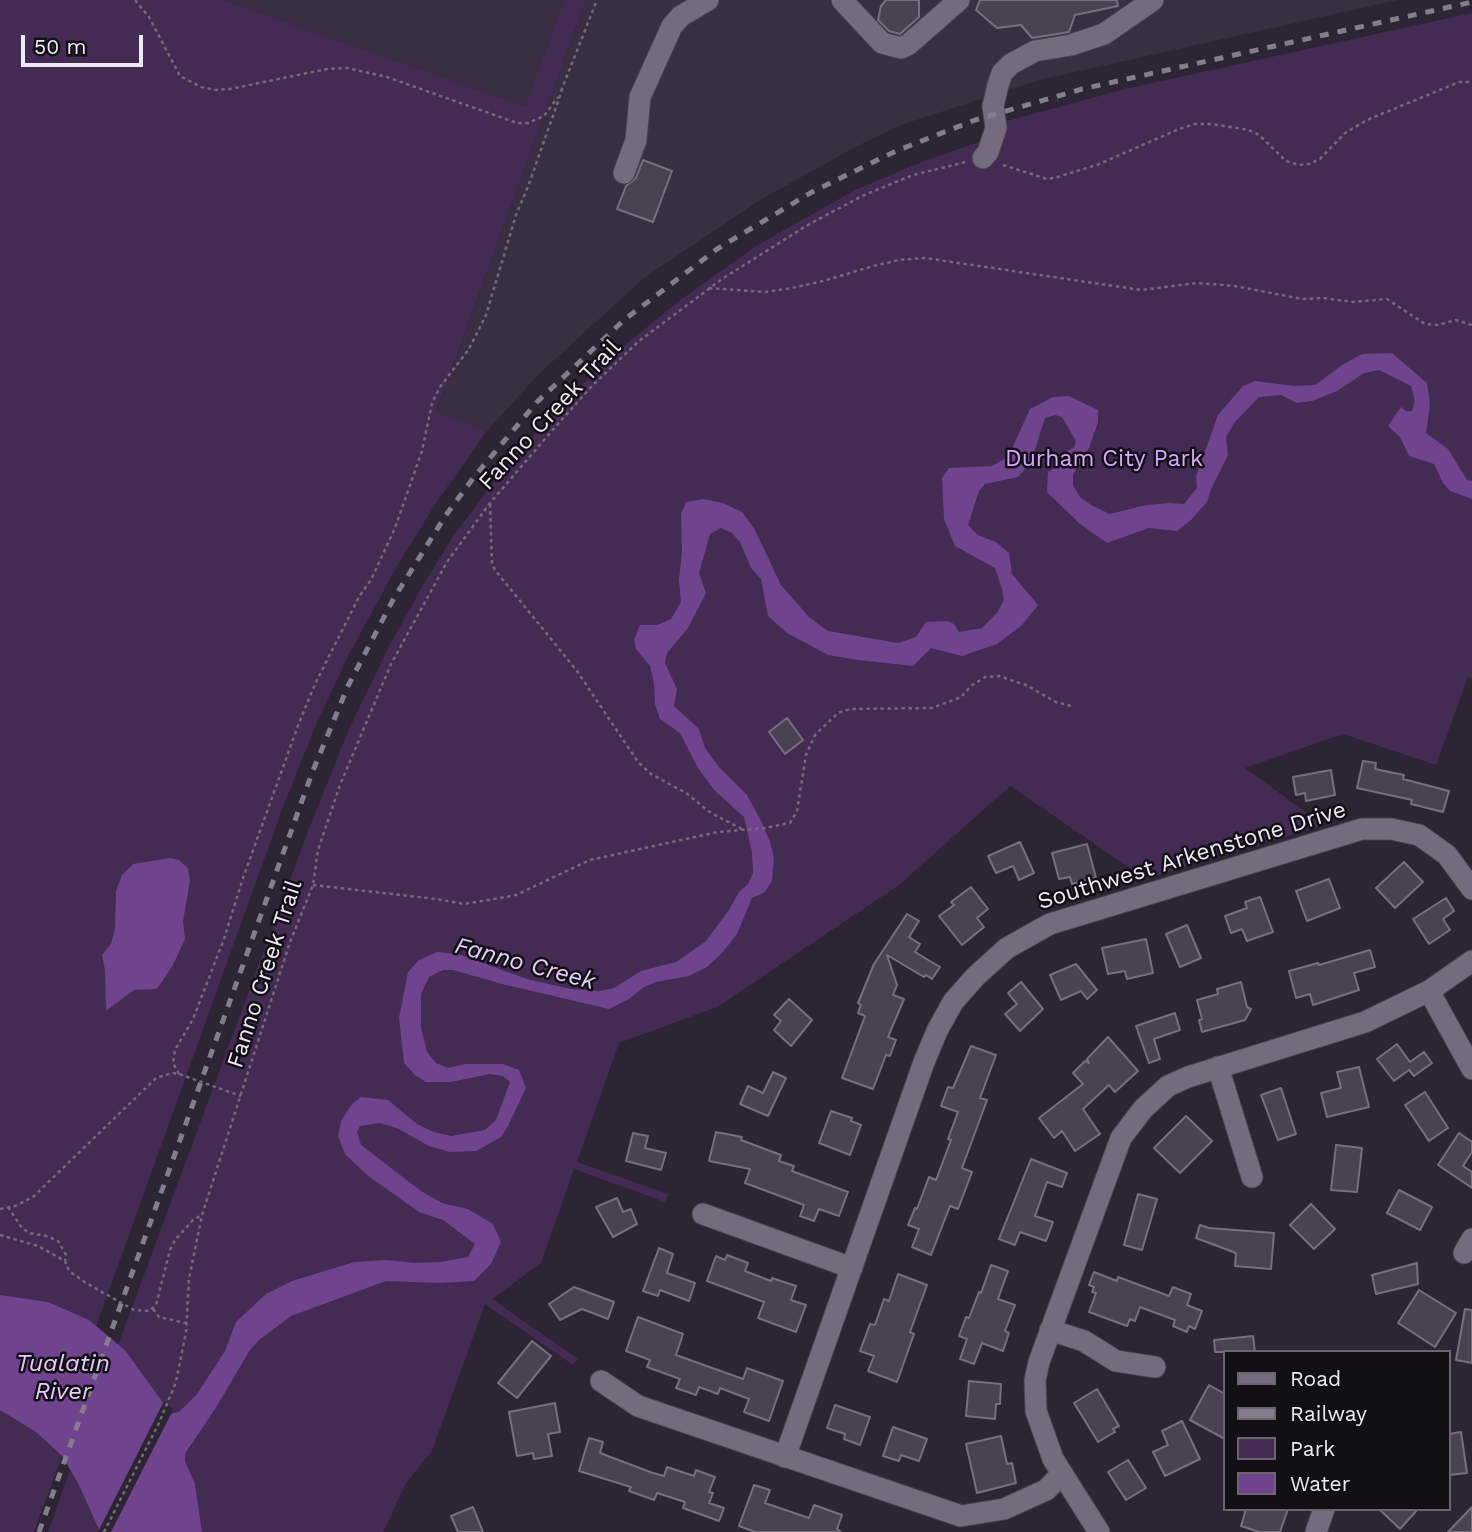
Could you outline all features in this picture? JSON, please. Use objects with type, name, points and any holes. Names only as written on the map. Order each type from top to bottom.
[{"type":"street","points":[[624,173],[636,140],[639,97],[671,26],[681,16],[708,0]]},
{"type":"street","points":[[842,0],[882,43],[901,48],[959,0]]},
{"type":"street","points":[[983,158],[988,152],[996,128],[993,106],[998,85],[1002,73],[1011,64],[1035,51],[1071,45],[1104,34],[1153,0]]},
{"type":"street","name":"Southwest Arkenstone Drive","points":[[786,1457],[937,1031],[953,1002],[975,977],[1007,948],[1050,924],[1362,829],[1391,829],[1419,835],[1447,855],[1472,889]]},
{"type":"street","points":[[1099,1532],[1062,1474],[1042,1433],[1034,1397],[1039,1362],[1050,1329],[1121,1138],[1143,1109],[1168,1086],[1218,1067],[1364,1022],[1429,991],[1472,961]]},
{"type":"street","points":[[1429,991],[1472,1069]]},
{"type":"street","points":[[1218,1067],[1252,1177]]},
{"type":"street","points":[[703,1214],[852,1268]]},
{"type":"street","points":[[1050,1329],[1084,1341],[1116,1361],[1155,1367]]},
{"type":"street","points":[[601,1381],[638,1406],[961,1516],[1004,1509],[1046,1490],[1062,1474]]},
{"type":"street","points":[[1316,1532],[1323,1511]]},
{"type":"path","points":[[135,0],[149,17],[180,76],[201,87],[215,90],[327,69],[347,68],[387,77],[517,123],[544,116],[562,90]]},
{"type":"path","points":[[179,1074],[173,1063],[175,1049],[193,1019],[224,939],[243,878],[304,711],[360,595],[372,580],[395,528],[422,451],[432,403],[440,387],[469,349],[486,315],[516,215],[597,0]]},
{"type":"path","points":[[983,158],[1047,179],[1097,165],[1179,129],[1195,124],[1212,124],[1250,130],[1286,161],[1309,164],[1320,159],[1345,132],[1367,120],[1459,82],[1472,82]]},
{"type":"path","name":"Fanno Creek Trail","points":[[104,1532],[172,1396],[186,1332],[189,1279],[202,1215],[290,942],[313,885],[318,850],[340,785],[391,664],[447,562],[490,503],[592,386],[639,341],[709,288],[760,253],[862,196],[913,175],[983,158]]},
{"type":"path","points":[[709,288],[765,292],[827,280],[873,265],[925,258],[1141,290],[1197,283],[1236,286],[1302,299],[1323,298],[1353,302],[1387,299],[1425,324],[1438,325],[1456,320],[1472,325]]},
{"type":"path","points":[[490,503],[492,563],[495,570],[577,671],[638,762],[651,774],[686,793],[711,813],[746,830]]},
{"type":"path","points":[[313,885],[436,898],[464,904],[516,895],[590,860],[718,832],[784,826],[794,817],[808,748],[815,735],[838,713],[861,707],[932,708],[961,697],[985,677],[999,676],[1071,706]]},
{"type":"path","points":[[0,1209],[33,1197],[150,1082],[164,1075],[179,1074],[241,1096]]},
{"type":"path","points":[[8,1207],[22,1228],[29,1233],[58,1241],[66,1255],[69,1271],[77,1278],[134,1310],[153,1309]]},
{"type":"path","points":[[153,1309],[176,1240],[193,1220],[202,1215]]},
{"type":"path","points":[[0,1235],[38,1246],[65,1261]]},
{"type":"path","points":[[153,1309],[159,1317],[186,1323]]},
{"type":"shaded area","points":[[223,0],[564,0],[525,106]]},
{"type":"shaded area","points":[[586,0],[1398,0],[1039,80],[904,124],[857,146],[760,200],[644,278],[539,374],[487,431],[436,413]]},
{"type":"green space","points":[[0,0],[223,0],[525,106],[564,0],[586,0],[436,412],[487,431],[436,503],[396,568],[348,656],[316,725],[283,807],[94,1332],[0,1299]]},
{"type":"green space","name":"Durham City Park","points":[[1472,13],[1472,678],[1468,677],[1436,765],[1343,734],[1245,768],[1323,825],[1146,879],[1010,786],[899,885],[717,1007],[619,1043],[577,1162],[668,1194],[665,1202],[574,1169],[541,1263],[492,1299],[578,1359],[573,1365],[485,1304],[432,1451],[406,1483],[383,1532],[202,1532],[195,1484],[185,1461],[185,1454],[192,1446],[125,1350],[118,1345],[310,826],[349,729],[389,646],[426,580],[452,538],[511,459],[578,388],[619,350],[680,300],[756,246],[855,190],[924,161],[979,142],[992,125],[1125,89]]},
{"type":"green space","points":[[0,1410],[36,1432],[62,1456],[34,1532],[0,1532]]},
{"type":"green space","points":[[70,1470],[78,1483],[100,1532],[48,1532]]},
{"type":"water","name":"Tualatin River","points":[[1392,353],[1427,383],[1430,405],[1426,433],[1448,449],[1467,480],[1472,481],[1472,499],[1450,491],[1434,464],[1409,456],[1400,437],[1388,426],[1401,407],[1412,411],[1415,401],[1411,386],[1379,370],[1364,373],[1337,391],[1312,401],[1297,403],[1281,395],[1259,397],[1235,422],[1226,437],[1228,455],[1207,502],[1191,520],[1177,531],[1149,528],[1107,543],[1080,524],[1047,492],[1048,472],[1061,464],[1064,453],[1074,447],[1076,441],[1062,417],[1055,415],[1045,418],[1031,462],[1018,477],[985,484],[979,491],[968,525],[978,535],[996,542],[1009,553],[1012,574],[1038,605],[1022,625],[997,644],[962,656],[931,648],[913,666],[828,655],[787,633],[768,616],[761,579],[751,568],[740,542],[732,533],[721,528],[710,534],[699,573],[706,593],[688,628],[667,653],[665,663],[677,689],[674,706],[699,729],[705,748],[719,767],[747,795],[761,821],[774,858],[772,881],[765,892],[752,898],[737,934],[707,967],[689,976],[644,987],[629,999],[609,1009],[453,970],[443,970],[429,977],[421,994],[421,1028],[427,1052],[436,1063],[448,1068],[465,1064],[503,1064],[519,1070],[526,1088],[501,1137],[476,1151],[450,1152],[429,1146],[397,1128],[380,1123],[360,1126],[357,1132],[361,1145],[421,1191],[442,1203],[468,1209],[493,1224],[501,1242],[491,1264],[474,1281],[386,1281],[291,1316],[250,1350],[185,1454],[185,1461],[195,1484],[202,1532],[100,1532],[78,1483],[62,1456],[36,1432],[0,1410],[0,1295],[48,1302],[89,1320],[125,1350],[171,1414],[180,1411],[197,1394],[225,1351],[236,1322],[266,1294],[292,1281],[354,1262],[440,1262],[468,1257],[475,1244],[443,1220],[419,1212],[367,1175],[345,1154],[338,1136],[341,1121],[352,1104],[361,1097],[388,1100],[417,1124],[451,1136],[485,1130],[496,1120],[510,1082],[503,1076],[490,1074],[451,1082],[426,1082],[404,1063],[399,1018],[408,972],[419,960],[437,952],[458,954],[527,979],[571,989],[600,991],[614,988],[641,971],[676,962],[705,942],[739,892],[748,884],[753,873],[752,852],[744,817],[714,790],[698,768],[680,733],[660,719],[655,704],[650,666],[636,649],[634,640],[640,625],[657,625],[671,619],[681,602],[681,514],[686,502],[703,499],[723,503],[742,512],[754,528],[781,585],[809,617],[828,631],[898,643],[916,637],[926,622],[947,621],[954,624],[959,632],[982,628],[997,613],[1004,600],[1002,589],[995,568],[955,546],[944,519],[942,478],[949,468],[992,466],[1008,457],[1030,409],[1053,397],[1069,396],[1098,410],[1098,422],[1089,448],[1073,475],[1073,485],[1080,497],[1091,505],[1110,514],[1146,505],[1184,504],[1197,488],[1196,476],[1218,415],[1243,386],[1255,381],[1294,386],[1315,385],[1362,354]]},
{"type":"water","points":[[170,858],[179,860],[188,868],[190,881],[183,921],[185,939],[173,965],[157,989],[134,990],[106,1011],[102,955],[111,944],[115,928],[116,891],[122,875],[133,864]]},
{"type":"pier","points":[[164,1401],[173,1410],[111,1532],[98,1532]]},
{"type":"building","points":[[886,0],[919,0],[919,17],[900,34],[889,31],[878,20],[881,6]]},
{"type":"building","points":[[980,0],[1117,0],[1118,6],[1075,15],[1069,32],[1032,38],[1021,25],[997,28],[976,10]]},
{"type":"building","points":[[643,160],[672,171],[653,222],[617,209],[626,186],[636,178]]},
{"type":"building","points":[[787,718],[803,740],[785,754],[769,732]]},
{"type":"building","points":[[1363,761],[1376,763],[1375,769],[1404,775],[1403,779],[1449,791],[1443,812],[1411,804],[1412,800],[1357,788]]},
{"type":"building","points":[[1331,770],[1335,795],[1306,801],[1305,793],[1296,795],[1293,777]]},
{"type":"building","points":[[1020,842],[1034,873],[1019,880],[1013,866],[996,873],[988,856]]},
{"type":"building","points":[[1087,844],[1096,878],[1072,884],[1070,877],[1059,879],[1052,853]]},
{"type":"building","points":[[1404,862],[1423,882],[1395,908],[1376,888]]},
{"type":"building","points":[[1329,879],[1340,908],[1307,921],[1296,891]]},
{"type":"building","points":[[971,887],[988,909],[977,918],[984,927],[962,945],[939,916],[954,905],[951,902]]},
{"type":"building","points":[[1260,897],[1273,932],[1247,941],[1242,929],[1231,933],[1225,916],[1247,908],[1245,902]]},
{"type":"building","points":[[1446,898],[1454,911],[1443,919],[1450,930],[1429,944],[1413,919]]},
{"type":"building","points":[[907,914],[919,921],[909,937],[920,944],[915,952],[940,967],[932,979],[887,955],[897,985],[893,995],[904,999],[888,1037],[896,1040],[890,1056],[886,1055],[873,1089],[842,1078],[865,1016],[858,1013],[861,1005],[858,1003],[874,964]]},
{"type":"building","points":[[1187,925],[1201,958],[1180,967],[1166,934]]},
{"type":"building","points":[[1146,939],[1153,973],[1127,979],[1125,971],[1108,974],[1102,948]]},
{"type":"building","points":[[1370,950],[1375,967],[1354,973],[1359,990],[1313,1005],[1310,994],[1296,998],[1289,971]]},
{"type":"building","points":[[1076,964],[1097,990],[1087,999],[1081,991],[1061,1000],[1050,975]]},
{"type":"building","points":[[1021,982],[1043,1009],[1020,1031],[1005,1014],[1017,1004],[1008,993]]},
{"type":"building","points":[[1241,982],[1247,1007],[1251,1009],[1245,1020],[1202,1032],[1197,1000],[1218,994],[1217,989]]},
{"type":"building","points":[[789,999],[812,1020],[791,1046],[774,1030],[781,1021],[774,1015]]},
{"type":"building","points":[[1175,1013],[1180,1030],[1154,1039],[1160,1059],[1149,1063],[1136,1026]]},
{"type":"building","points":[[1108,1037],[1138,1071],[1115,1092],[1109,1085],[1083,1109],[1100,1134],[1075,1151],[1062,1131],[1054,1138],[1039,1118],[1083,1084],[1073,1073],[1085,1061],[1089,1063],[1087,1059]]},
{"type":"building","points":[[1397,1044],[1410,1062],[1424,1052],[1432,1063],[1414,1076],[1409,1070],[1394,1081],[1377,1059]]},
{"type":"building","points":[[971,1046],[996,1055],[980,1098],[987,1100],[962,1168],[972,1172],[958,1209],[950,1206],[931,1255],[912,1247],[919,1229],[908,1225],[929,1177],[936,1180],[951,1140],[948,1139],[958,1112],[941,1106],[948,1087],[953,1088]]},
{"type":"building","points":[[1359,1067],[1369,1107],[1327,1117],[1321,1093],[1341,1088],[1337,1072]]},
{"type":"building","points":[[773,1072],[786,1078],[768,1116],[740,1104],[748,1086],[763,1093]]},
{"type":"building","points":[[1281,1088],[1296,1134],[1278,1140],[1261,1095]]},
{"type":"building","points":[[1425,1092],[1448,1128],[1429,1141],[1405,1105]]},
{"type":"building","points":[[831,1111],[852,1118],[851,1121],[861,1125],[850,1155],[819,1143]]},
{"type":"building","points":[[1186,1116],[1212,1141],[1180,1173],[1154,1148]]},
{"type":"building","points":[[716,1132],[742,1137],[741,1140],[781,1155],[779,1161],[794,1166],[792,1171],[848,1192],[839,1216],[819,1209],[814,1221],[800,1216],[804,1205],[745,1183],[750,1169],[709,1161]]},
{"type":"building","points":[[633,1133],[648,1136],[645,1148],[666,1153],[661,1170],[626,1161]]},
{"type":"building","points":[[1459,1133],[1472,1142],[1472,1152],[1463,1166],[1472,1172],[1472,1188],[1438,1165]]},
{"type":"building","points":[[1336,1145],[1362,1148],[1357,1192],[1331,1190]]},
{"type":"building","points":[[1031,1159],[1067,1173],[1062,1187],[1047,1182],[1035,1216],[1053,1222],[1046,1241],[1020,1232],[1015,1245],[999,1239]]},
{"type":"building","points":[[1399,1190],[1432,1207],[1420,1230],[1387,1213]]},
{"type":"building","points":[[1138,1194],[1157,1199],[1142,1250],[1124,1245]]},
{"type":"building","points":[[617,1198],[623,1212],[631,1209],[637,1224],[613,1237],[596,1207]]},
{"type":"building","points":[[1311,1204],[1335,1229],[1314,1249],[1290,1225]]},
{"type":"building","points":[[1200,1225],[1274,1233],[1271,1269],[1235,1266],[1236,1253],[1196,1238]]},
{"type":"building","points":[[659,1248],[673,1254],[667,1273],[695,1283],[689,1301],[660,1290],[658,1296],[643,1291]]},
{"type":"building","points":[[727,1255],[748,1263],[745,1271],[771,1281],[772,1278],[796,1286],[791,1300],[806,1305],[796,1332],[758,1318],[764,1302],[707,1281],[716,1256],[725,1260]]},
{"type":"building","points":[[1417,1263],[1418,1284],[1376,1294],[1372,1275]]},
{"type":"building","points":[[991,1265],[1008,1271],[998,1299],[1015,1305],[1005,1331],[1009,1333],[1003,1351],[982,1343],[974,1364],[960,1359],[967,1339],[959,1336],[966,1317],[969,1318],[979,1292],[981,1293]]},
{"type":"building","points":[[1094,1272],[1117,1281],[1118,1277],[1169,1296],[1173,1287],[1191,1294],[1187,1305],[1202,1311],[1195,1329],[1189,1326],[1187,1332],[1173,1326],[1175,1320],[1140,1307],[1135,1321],[1130,1319],[1127,1326],[1089,1312],[1096,1293],[1092,1292],[1094,1287],[1089,1285]]},
{"type":"building","points":[[898,1274],[927,1285],[910,1332],[914,1334],[897,1382],[868,1371],[874,1356],[860,1351],[870,1324],[875,1325],[884,1299],[889,1301]]},
{"type":"building","points":[[574,1287],[614,1302],[608,1319],[582,1309],[560,1320],[549,1304]]},
{"type":"building","points":[[1419,1290],[1456,1313],[1435,1347],[1398,1323]]},
{"type":"building","points":[[1465,1309],[1472,1310],[1472,1363],[1456,1360]]},
{"type":"building","points":[[638,1317],[683,1334],[676,1355],[743,1379],[747,1368],[783,1381],[769,1421],[744,1412],[749,1399],[720,1388],[718,1394],[699,1387],[696,1395],[676,1388],[680,1379],[647,1367],[650,1360],[626,1351]]},
{"type":"building","points":[[1253,1336],[1255,1350],[1215,1352],[1214,1340]]},
{"type":"building","points":[[532,1341],[551,1356],[517,1398],[498,1383]]},
{"type":"building","points":[[969,1381],[1001,1384],[1000,1404],[996,1404],[995,1419],[966,1416]]},
{"type":"building","points":[[1209,1385],[1224,1393],[1224,1438],[1190,1420]]},
{"type":"building","points":[[1097,1389],[1119,1426],[1113,1429],[1115,1432],[1098,1442],[1074,1403]]},
{"type":"building","points":[[555,1403],[560,1432],[548,1434],[552,1456],[534,1459],[533,1453],[517,1456],[509,1412]]},
{"type":"building","points":[[835,1405],[870,1417],[860,1445],[844,1439],[845,1434],[827,1428]]},
{"type":"building","points":[[1182,1421],[1200,1459],[1165,1476],[1153,1452],[1168,1445],[1162,1431]]},
{"type":"building","points":[[893,1427],[927,1439],[919,1461],[901,1455],[899,1461],[883,1456]]},
{"type":"building","points":[[1461,1432],[1467,1473],[1451,1475],[1451,1434]]},
{"type":"building","points":[[1001,1436],[1007,1464],[1012,1463],[1016,1483],[977,1493],[966,1444]]},
{"type":"building","points":[[589,1438],[603,1442],[600,1453],[653,1473],[664,1476],[667,1467],[694,1476],[696,1470],[715,1477],[709,1492],[713,1493],[709,1503],[724,1508],[719,1521],[683,1508],[685,1502],[657,1493],[654,1500],[629,1491],[631,1487],[579,1471]]},
{"type":"building","points":[[1128,1460],[1146,1488],[1126,1500],[1108,1472]]},
{"type":"building","points":[[754,1485],[770,1490],[765,1503],[809,1518],[814,1505],[842,1515],[837,1529],[841,1532],[755,1532],[739,1526]]},
{"type":"building","points":[[473,1507],[483,1532],[458,1532],[451,1516]]},
{"type":"building","points":[[1472,1507],[1472,1532],[1448,1532]]},
{"type":"building","points":[[1245,1511],[1287,1511],[1280,1532],[1259,1532],[1241,1526]]},
{"type":"building","points":[[1381,1511],[1416,1511],[1400,1529]]},
{"type":"railway","points":[[39,1532],[312,773],[348,686],[394,598],[446,515],[537,402],[624,320],[717,249],[812,192],[896,151],[975,120],[1082,89],[1472,2]]},
{"type":"water label","name":"Fanno Creek","points":[[525,964]]}]
